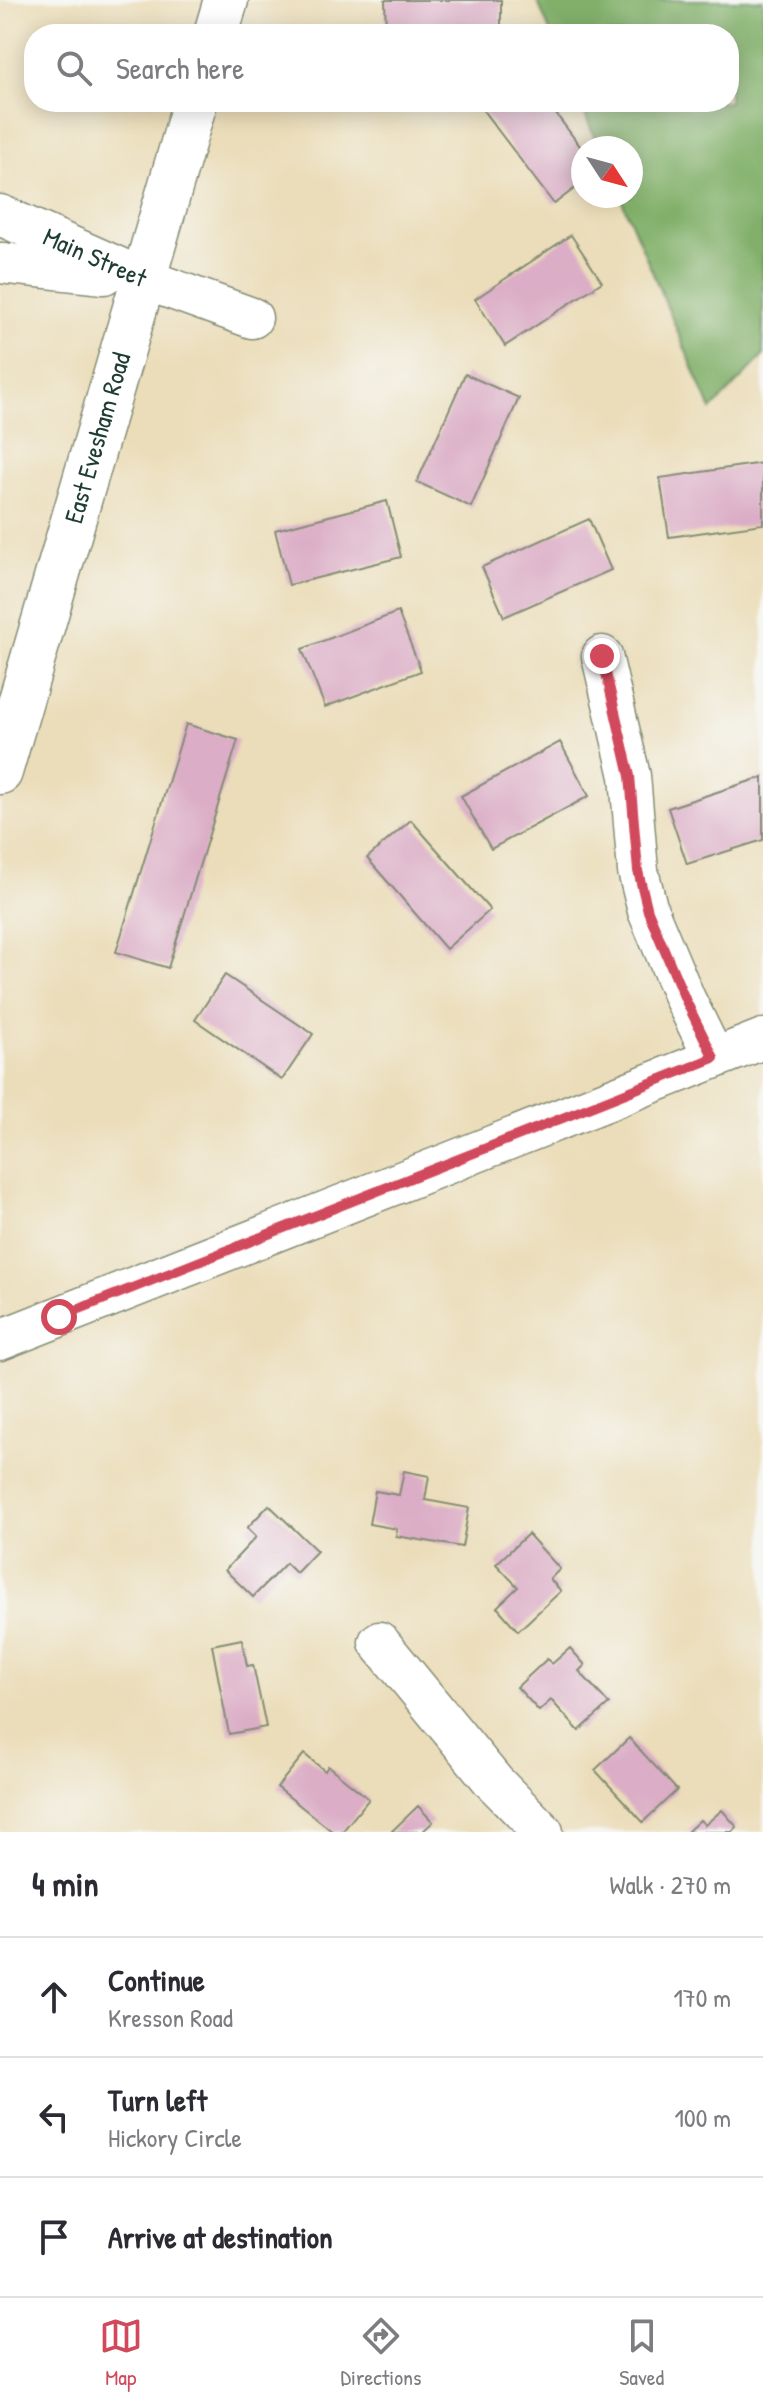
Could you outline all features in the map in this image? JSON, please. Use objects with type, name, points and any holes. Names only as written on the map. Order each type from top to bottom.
[{"type":"main road","points":[[219,24],[226,0]]},
{"type":"main road","name":"East Evesham Road","points":[[0,772],[192,112]]},
{"type":"street","name":"Main Street","points":[[0,215],[144,279]]},
{"type":"street","name":"Main Street","points":[[0,263],[144,279]]},
{"type":"street","points":[[144,279],[252,318]]},
{"type":"street","points":[[602,656],[630,776],[638,871],[648,911],[714,1058]]},
{"type":"street","points":[[0,1340],[763,1039]]},
{"type":"street","points":[[379,1642],[494,1782],[543,1832]]},
{"type":"green space","points":[[537,0],[763,0],[763,356],[711,410],[625,208],[643,208],[643,136],[594,136],[584,112],[739,112],[739,24],[547,24]]},
{"type":"building","points":[[385,0],[501,0],[501,24],[386,24]]},
{"type":"building","points":[[484,112],[554,112],[572,136],[571,191],[554,204]]},
{"type":"building","points":[[571,235],[602,282],[505,346],[475,299]]},
{"type":"building","points":[[465,374],[519,398],[471,507],[417,482]]},
{"type":"building","points":[[763,463],[763,524],[669,537],[660,478]]},
{"type":"building","points":[[387,501],[401,557],[289,585],[275,530]]},
{"type":"building","points":[[589,519],[611,570],[504,617],[482,567]]},
{"type":"building","points":[[398,612],[421,671],[325,707],[302,649]]},
{"type":"building","points":[[186,724],[238,740],[168,968],[116,952]]},
{"type":"building","points":[[560,742],[589,796],[491,849],[461,796]]},
{"type":"building","points":[[763,777],[763,840],[687,864],[668,808]]},
{"type":"building","points":[[411,820],[490,910],[446,949],[367,858]]},
{"type":"building","points":[[225,975],[313,1034],[282,1080],[195,1020]]},
{"type":"building","points":[[404,1471],[429,1476],[425,1500],[469,1508],[462,1547],[396,1536],[397,1529],[369,1524],[375,1491],[399,1495]]},
{"type":"building","points":[[269,1505],[317,1551],[296,1573],[286,1563],[253,1597],[225,1570],[256,1537],[247,1528]]},
{"type":"building","points":[[528,1534],[560,1569],[550,1579],[561,1591],[518,1631],[497,1607],[518,1587],[496,1564]]},
{"type":"building","points":[[242,1639],[247,1666],[253,1665],[266,1727],[229,1734],[212,1645]]},
{"type":"building","points":[[570,1648],[585,1665],[579,1671],[609,1704],[579,1731],[551,1700],[539,1711],[517,1687],[547,1659],[552,1664]]},
{"type":"building","points":[[629,1738],[677,1790],[643,1822],[595,1770]]},
{"type":"building","points":[[304,1754],[325,1771],[328,1766],[369,1799],[342,1832],[333,1832],[277,1787]]},
{"type":"building","points":[[418,1806],[433,1822],[422,1832],[391,1832]]},
{"type":"building","points":[[722,1810],[737,1827],[732,1832],[687,1832],[700,1820],[705,1825]]},
{"type":"route","points":[[59,1317],[714,1058],[648,911],[638,871],[630,776],[602,656]]}]
